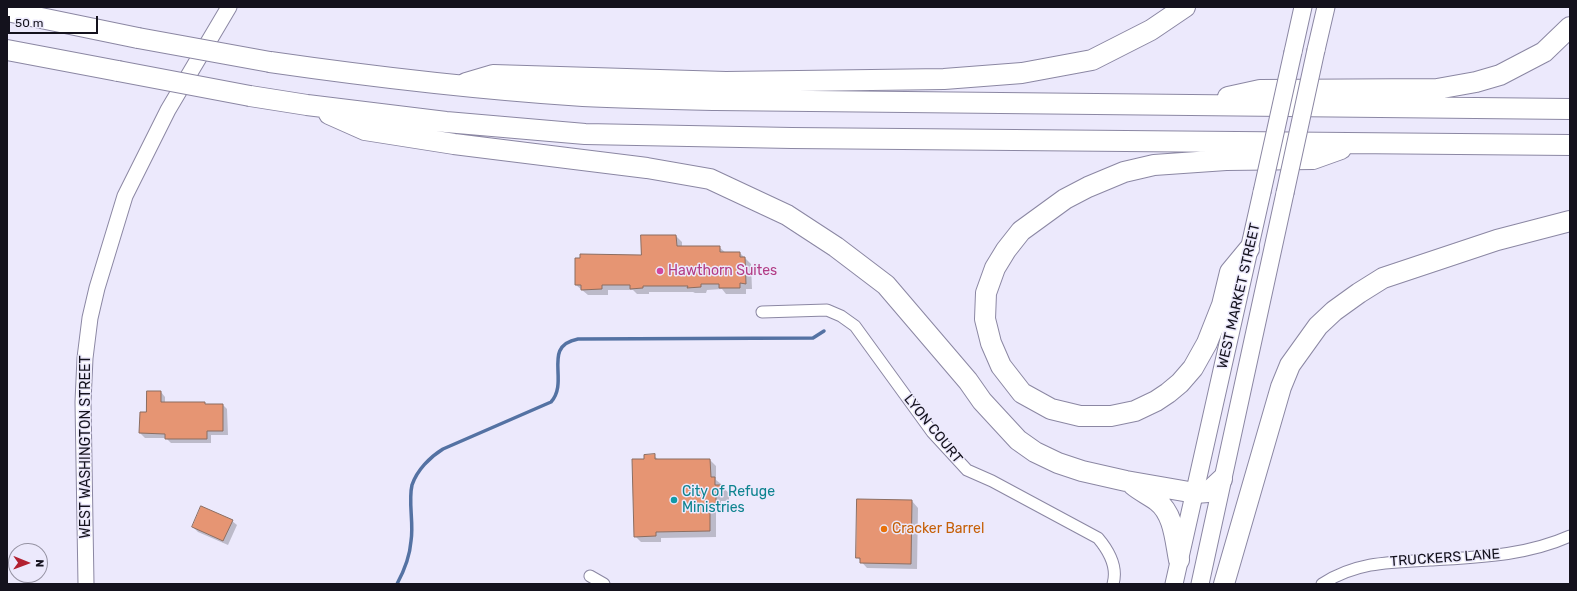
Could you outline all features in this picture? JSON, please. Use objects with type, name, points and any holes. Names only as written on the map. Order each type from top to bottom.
[{"type":"highway","points":[[457,86],[493,74],[726,82],[944,79],[1022,73],[1092,60],[1151,30],[1185,7]]},
{"type":"highway","points":[[7,11],[138,38],[270,62],[349,74],[457,86],[585,96],[716,100],[1570,109]]},
{"type":"highway","points":[[1192,105],[1260,90],[1437,89],[1476,82],[1500,75],[1544,52],[1570,27]]},
{"type":"highway","points":[[7,50],[118,72],[307,105],[446,122],[585,134],[823,139],[1570,146]]},
{"type":"highway","points":[[307,105],[365,130],[469,146],[646,168],[710,179],[787,214],[836,247],[886,285],[968,381],[982,401],[1018,440],[1035,452],[1058,463],[1082,471],[1126,481],[1195,493],[1208,492],[1222,479]]},
{"type":"highway","points":[[1249,249],[1230,272],[1220,311],[1207,343],[1193,368],[1180,383],[1168,393],[1156,401],[1135,411],[1111,416],[1080,416],[1051,409],[1022,393],[1001,366],[991,343],[985,319],[986,293],[995,268],[1006,250],[1021,231],[1065,199],[1088,187],[1124,172],[1154,165],[1226,160],[1313,158],[1357,144]]},
{"type":"highway","points":[[1224,584],[1271,417],[1281,387],[1290,365],[1318,326],[1334,310],[1383,278],[1497,240],[1570,220]]},
{"type":"highway","points":[[1126,481],[1158,502],[1168,515],[1179,560]]},
{"type":"main road","name":"WEST WASHINGTON STREET","points":[[86,584],[83,402],[85,358],[90,318],[97,288],[125,196],[168,110],[229,7]]},
{"type":"main road","name":"WEST MARKET STREET","points":[[1174,584],[1303,7]]},
{"type":"main road","name":"WEST MARKET STREET","points":[[1200,584],[1326,7]]},
{"type":"street","name":"LYON COURT","points":[[762,312],[827,310],[842,316],[855,326],[932,432],[967,470],[992,481],[1098,538],[1110,554],[1113,566],[1113,584]]},
{"type":"street","name":"TRUCKERS LANE","points":[[1322,584],[1344,572],[1358,567],[1381,563],[1489,556],[1517,552],[1544,546],[1570,536]]},
{"type":"street","points":[[590,576],[604,584]]},
{"type":"building","name":"Hawthorn Suites","points":[[641,235],[676,235],[677,246],[720,246],[720,252],[740,252],[740,257],[745,257],[746,284],[740,283],[740,288],[719,288],[719,284],[701,284],[701,287],[687,288],[688,286],[643,286],[643,288],[630,289],[630,285],[602,285],[602,289],[581,290],[581,285],[575,285],[575,258],[580,258],[580,254],[641,255]]},
{"type":"building","points":[[147,391],[161,391],[161,402],[205,402],[205,404],[223,404],[223,431],[207,431],[207,439],[165,439],[165,434],[139,433],[140,412],[146,412]]},
{"type":"building","name":"City of Refuge Ministries","points":[[655,454],[655,459],[710,459],[711,477],[715,477],[715,485],[723,485],[723,495],[716,495],[716,506],[710,506],[710,531],[656,532],[656,536],[634,537],[632,459],[644,459],[644,455]]},
{"type":"building","name":"Cracker Barrel","points":[[857,499],[912,500],[911,564],[860,563],[860,558],[856,558]]},
{"type":"building","points":[[201,506],[233,520],[223,541],[192,527]]},
{"type":"waterway","points":[[397,584],[409,552],[412,534],[411,492],[412,485],[417,474],[433,456],[443,449],[551,402],[556,394],[558,384],[558,356],[561,349],[567,343],[578,339],[813,338],[824,331]]},
{"type":"place","name":"Hawthorn Suites","points":[[660,271]]},
{"type":"place","name":"City of Refuge Ministries","points":[[674,500]]},
{"type":"place","name":"Cracker Barrel","points":[[884,529]]}]
